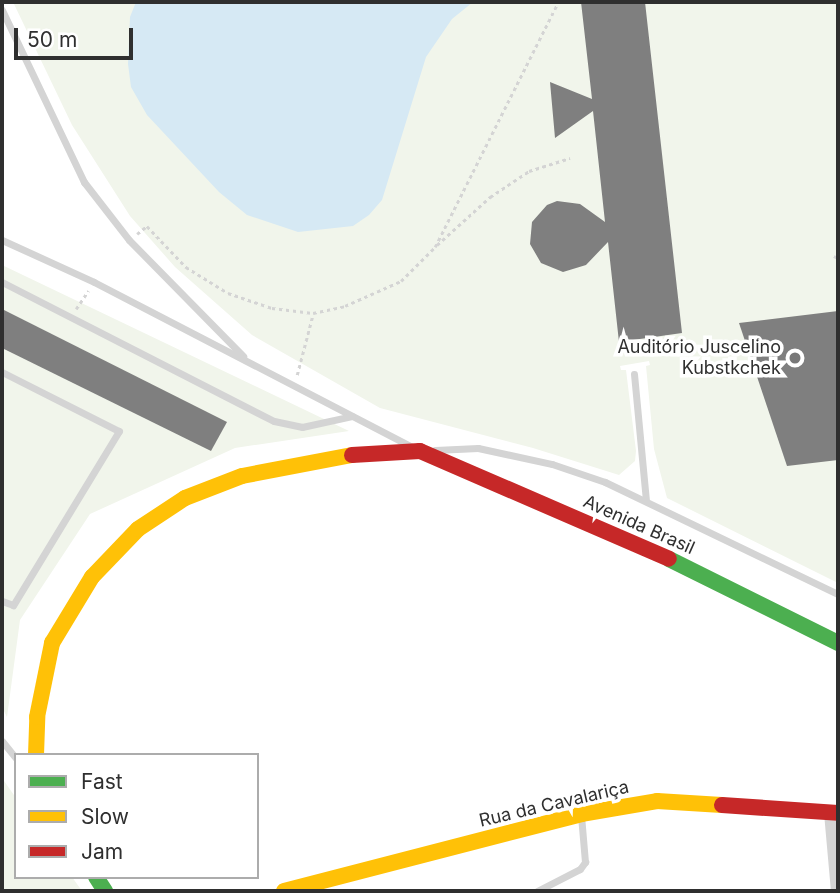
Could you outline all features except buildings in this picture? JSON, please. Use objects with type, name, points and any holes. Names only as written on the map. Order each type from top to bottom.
[{"type":"street","name":"Avenida Brasil","points":[[420,451],[700,573],[838,643]]},
{"type":"street","points":[[36,753],[37,717],[52,643],[92,577],[138,529],[185,498],[242,476],[337,456],[420,451]]},
{"type":"street","name":"Rua da Cavalariça","points":[[284,891],[581,814],[657,801],[835,813]]},
{"type":"street","points":[[835,813],[838,891]]},
{"type":"lane","points":[[2,10],[84,182],[129,240],[248,361]]},
{"type":"lane","points":[[2,240],[94,282],[420,451],[478,448],[552,464],[605,481],[838,594]]},
{"type":"lane","points":[[2,282],[274,421],[302,427],[352,416]]},
{"type":"lane","points":[[2,372],[118,431],[13,605],[2,601]]},
{"type":"lane","points":[[634,374],[646,500]]},
{"type":"lane","points":[[2,741],[14,756]]},
{"type":"lane","points":[[537,891],[580,869],[585,862],[581,814]]},
{"type":"path","points":[[435,247],[558,2]]},
{"type":"path","points":[[129,240],[147,226],[186,267],[228,293],[272,308],[313,313],[345,306],[401,281],[490,197],[529,171],[570,158]]},
{"type":"path","points":[[71,317],[94,282]]},
{"type":"path","points":[[294,385],[313,313]]},
{"type":"shaded area","points":[[13,2],[838,2],[838,583],[667,498],[654,449],[646,366],[650,365],[649,361],[620,366],[621,370],[626,370],[636,451],[635,461],[619,475],[533,448],[380,408],[252,335],[175,267],[130,216],[72,125]]},
{"type":"shaded area","points":[[2,265],[349,431],[235,448],[90,514],[20,620],[7,717],[2,707]]},
{"type":"shaded area","points":[[2,778],[14,795],[14,879],[73,879],[82,891],[2,891]]},
{"type":"water","points":[[136,2],[473,2],[452,19],[426,57],[382,200],[369,215],[353,226],[298,232],[247,215],[219,192],[147,115],[131,87],[128,64],[130,17]]},
{"type":"traffic: fast","points":[[669,559],[838,643]]},
{"type":"traffic: fast","points":[[97,879],[105,891]]},
{"type":"traffic: slow","points":[[36,753],[37,717],[52,643],[92,577],[138,529],[185,498],[242,476],[352,455]]},
{"type":"traffic: slow","points":[[284,891],[581,814],[657,801],[722,805]]},
{"type":"traffic: jam","points":[[352,455],[420,451],[669,559]]},
{"type":"traffic: jam","points":[[722,805],[838,813]]},
{"type":"place","name":"Auditório Juscelino Kubstkchek","points":[[795,358]]}]
